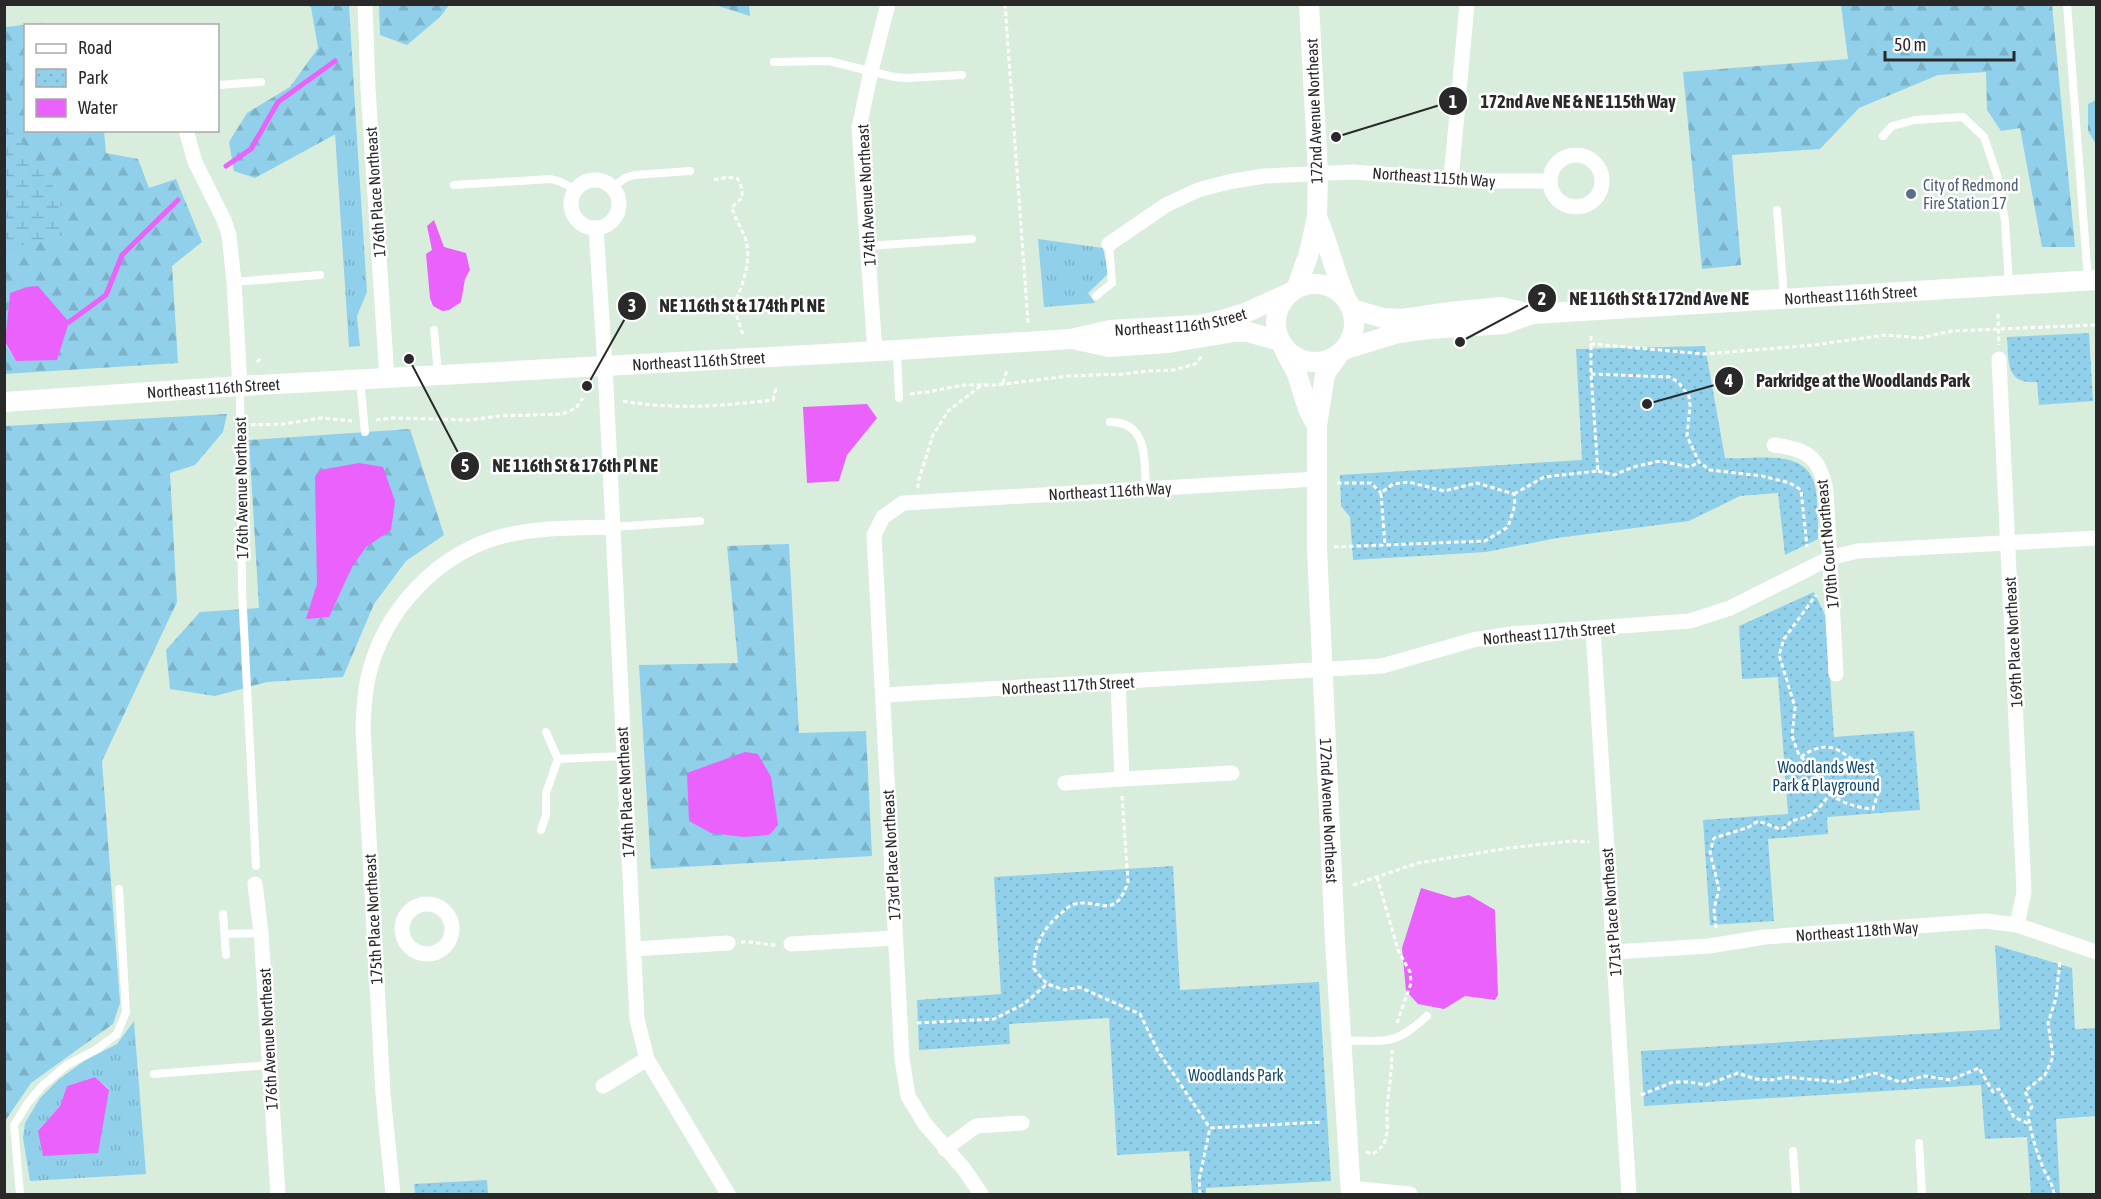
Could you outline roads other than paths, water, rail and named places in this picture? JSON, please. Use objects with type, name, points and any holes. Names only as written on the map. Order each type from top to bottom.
[{"type":"street","name":"176th Place Northeast","points":[[365,4],[368,89],[387,379]]},
{"type":"street","name":"174th Avenue Northeast","points":[[875,352],[859,128],[888,4]]},
{"type":"street","name":"172nd Avenue Northeast","points":[[1292,291],[1309,253],[1317,217],[1318,173],[1309,4]]},
{"type":"street","points":[[1451,179],[1467,4]]},
{"type":"street","points":[[187,132],[195,162],[229,235],[240,386]]},
{"type":"street","name":"Northeast 115th Way","points":[[1109,244],[1166,205],[1198,190],[1264,176],[1353,172],[1508,182],[1550,181]]},
{"type":"street","points":[[594,180],[602,181],[612,188],[617,196],[618,211],[610,223],[596,228],[582,225],[573,213],[572,198],[576,190],[586,182],[594,180]]},
{"type":"street","name":"172nd Avenue Northeast","points":[[1317,217],[1325,234],[1333,267],[1349,303]]},
{"type":"street","name":"174th Place Northeast","points":[[596,228],[605,366],[637,1019],[647,1059],[728,1194]]},
{"type":"street","name":"Northeast 116th Street","points":[[1349,303],[1383,318],[1402,319],[1501,307],[1532,314],[2092,280]]},
{"type":"street","points":[[1310,284],[1323,284],[1335,288],[1349,303],[1355,324],[1352,338],[1341,352],[1328,360],[1316,362],[1304,360],[1292,355],[1282,344],[1277,332],[1277,311],[1292,291],[1310,284]]},
{"type":"street","name":"Northeast 116th Street","points":[[4,402],[240,386],[875,352],[1071,339],[1110,330],[1218,321],[1245,313],[1292,291]]},
{"type":"street","name":"Northeast 116th Street","points":[[1341,352],[1398,333],[1429,328],[1504,324],[1532,314]]},
{"type":"street","name":"Northeast 116th Street","points":[[1071,339],[1109,347],[1168,343],[1234,332],[1248,332],[1282,344]]},
{"type":"street","name":"172nd Avenue Northeast","points":[[1282,344],[1297,374],[1308,409],[1317,426]]},
{"type":"street","name":"172nd Avenue Northeast","points":[[1341,352],[1325,374],[1317,426],[1317,549],[1340,1041],[1350,1191]]},
{"type":"street","name":"169th Place Northeast","points":[[1999,359],[2024,892],[2017,925]]},
{"type":"street","name":"170th Court Northeast","points":[[1774,445],[1793,447],[1810,455],[1819,465],[1824,477],[1836,674]]},
{"type":"street","name":"Northeast 116th Way","points":[[903,503],[1317,479]]},
{"type":"street","name":"173rd Place Northeast","points":[[903,503],[883,517],[874,535],[902,1059],[908,1096],[925,1124],[981,1194]]},
{"type":"street","name":"175th Place Northeast","points":[[393,1194],[383,1094],[363,728],[368,678],[378,646],[395,613],[418,586],[450,560],[479,545],[504,536],[530,531],[612,527]]},
{"type":"street","name":"Northeast 117th Street","points":[[883,695],[1382,666],[1473,640],[1511,634],[1690,621],[1730,608],[1830,558],[1857,551],[2097,538]]},
{"type":"street","name":"171st Place Northeast","points":[[1593,629],[1629,1194]]},
{"type":"street","points":[[1118,682],[1122,779]]},
{"type":"street","points":[[1065,783],[1232,773]]},
{"type":"street","name":"176th Avenue Northeast","points":[[255,884],[261,933],[278,1194]]},
{"type":"street","name":"Northeast 118th Way","points":[[1614,952],[1709,946],[1765,938],[1986,921],[2017,925],[2097,952]]},
{"type":"street","points":[[374,929],[402,928]]},
{"type":"street","points":[[791,944],[895,938]]},
{"type":"street","points":[[633,949],[728,943]]},
{"type":"street","points":[[603,1086],[647,1059]]},
{"type":"street","points":[[945,1149],[976,1125],[1022,1123]]},
{"type":"street","points":[[1350,1191],[1410,1194]]},
{"type":"lane","points":[[2067,4],[2092,280]]},
{"type":"lane","points":[[774,62],[829,61],[906,78],[962,75]]},
{"type":"lane","points":[[219,85],[261,82]]},
{"type":"lane","points":[[1883,136],[1892,126],[1916,120],[1963,117],[1984,137],[1997,176],[2005,221],[2009,285]]},
{"type":"lane","points":[[612,188],[633,175],[690,171]]},
{"type":"lane","points":[[454,184],[551,179],[576,190]]},
{"type":"lane","points":[[1777,210],[1785,299]]},
{"type":"lane","points":[[867,246],[972,238]]},
{"type":"lane","points":[[1096,296],[1113,283],[1109,244]]},
{"type":"lane","points":[[234,282],[320,275]]},
{"type":"lane","points":[[434,330],[438,376]]},
{"type":"lane","points":[[897,350],[899,396]]},
{"type":"lane","points":[[360,380],[365,432]]},
{"type":"lane","name":"176th Avenue Northeast","points":[[240,386],[242,590],[256,866]]},
{"type":"lane","points":[[1110,422],[1118,422],[1132,428],[1143,443],[1146,489]]},
{"type":"lane","points":[[612,527],[700,521]]},
{"type":"lane","points":[[541,830],[546,814],[546,793],[558,759],[546,732]]},
{"type":"lane","points":[[558,759],[623,756]]},
{"type":"lane","points":[[20,1194],[14,1125],[42,1086],[67,1065],[97,1049],[117,1034],[126,1012],[119,889]]},
{"type":"lane","points":[[224,914],[226,955]]},
{"type":"lane","points":[[225,934],[261,933]]},
{"type":"lane","points":[[1340,1041],[1392,1040],[1410,1031],[1427,1016]]},
{"type":"lane","points":[[154,1074],[269,1065]]},
{"type":"lane","points":[[1919,1143],[1922,1194]]},
{"type":"lane","points":[[1793,1151],[1796,1194]]},
{"type":"water","points":[[434,220],[444,247],[466,253],[470,270],[465,279],[461,302],[449,310],[442,311],[433,306],[430,298],[426,254],[432,250],[427,226]]},
{"type":"water","points":[[38,286],[69,322],[57,360],[16,361],[5,342],[10,293]]},
{"type":"water","points":[[867,404],[877,418],[847,455],[839,481],[807,483],[803,407]]},
{"type":"water","points":[[359,463],[383,467],[395,501],[391,530],[366,547],[352,567],[329,617],[306,619],[317,584],[315,477],[320,470]]},
{"type":"water","points":[[745,752],[758,754],[771,777],[778,825],[769,835],[744,837],[711,833],[689,821],[687,773]]},
{"type":"water","points":[[1421,888],[1454,898],[1469,895],[1495,910],[1498,995],[1495,1000],[1465,996],[1444,1009],[1418,1004],[1406,991],[1402,948]]},
{"type":"water","points":[[95,1077],[109,1090],[98,1153],[43,1156],[38,1131],[60,1106],[67,1086]]},
{"type":"waterway","points":[[226,166],[251,149],[278,102],[335,61]]},
{"type":"waterway","points":[[69,322],[106,295],[122,255],[178,200]]},
{"type":"place","name":"172nd Ave NE & NE 115th Way","points":[[1336,137]]},
{"type":"place","name":"City of Redmond Fire Station 17","points":[[1911,194]]},
{"type":"place","name":"NE 116th St & 172nd Ave NE","points":[[1460,342]]},
{"type":"place","name":"NE 116th St & 176th Pl NE","points":[[409,359]]},
{"type":"place","name":"NE 116th St & 174th Pl NE","points":[[587,386]]},
{"type":"place","name":"Parkridge at the Woodlands Park","points":[[1647,404]]},
{"type":"park label","name":"Woodlands West Park & Playground","points":[[1826,776]]},
{"type":"park label","name":"Woodlands Park","points":[[1236,1075]]}]
